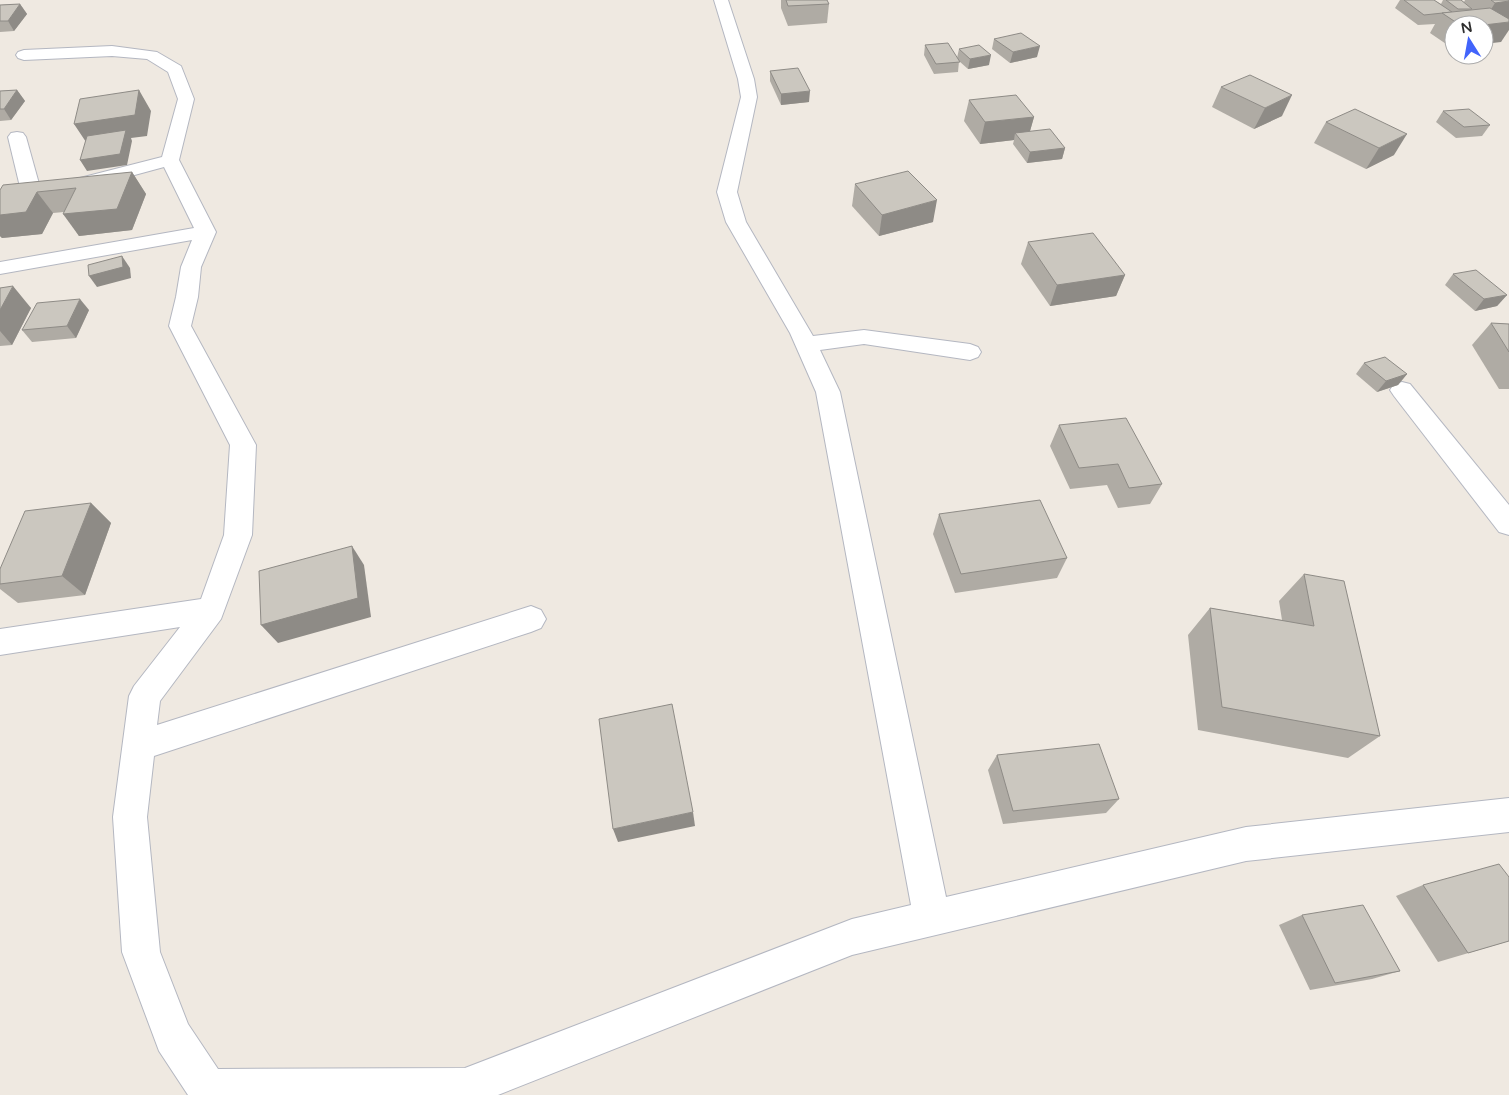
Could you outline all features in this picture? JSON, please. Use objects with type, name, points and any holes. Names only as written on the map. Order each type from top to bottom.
[{"type":"street","points":[[721,0],[746,79],[749,97],[727,192],[736,222],[806,344],[828,392],[932,918]]},
{"type":"street","points":[[24,55],[112,51],[151,55],[175,69],[186,100],[170,160],[206,232],[191,267],[187,297],[180,326],[243,446],[238,535],[211,610],[145,696],[130,817],[142,952],[173,1037],[207,1092],[465,1088],[852,937],[1246,844],[1509,815]]},
{"type":"street","points":[[17,137],[23,193],[50,188]]},
{"type":"street","points":[[68,185],[96,180],[170,160]]},
{"type":"street","points":[[0,268],[206,232]]},
{"type":"street","points":[[806,344],[864,337],[970,352]]},
{"type":"street","points":[[1402,390],[1509,524]]},
{"type":"street","points":[[0,642],[211,610]]},
{"type":"street","points":[[139,746],[531,619]]},
{"type":"building","points":[[786,0],[827,0],[829,4],[788,6]]},
{"type":"building","points":[[1404,0],[1434,0],[1452,12],[1424,15]]},
{"type":"building","points":[[1446,0],[1461,0],[1472,9],[1458,9]]},
{"type":"building","points":[[1491,0],[1509,0],[1509,1],[1495,3]]},
{"type":"building","points":[[20,4],[8,21],[0,21],[0,5]]},
{"type":"building","points":[[1490,8],[1509,19],[1509,22],[1494,24],[1494,15],[1445,15],[1442,13]]},
{"type":"building","points":[[1021,33],[1040,46],[1013,52],[994,39]]},
{"type":"building","points":[[948,43],[960,62],[936,64],[925,45]]},
{"type":"building","points":[[979,45],[991,55],[970,59],[959,49]]},
{"type":"building","points":[[798,68],[810,91],[781,94],[770,71]]},
{"type":"building","points":[[1250,75],[1292,95],[1265,108],[1221,87]]},
{"type":"building","points":[[17,90],[4,109],[0,109],[0,91]]},
{"type":"building","points":[[139,90],[135,115],[74,124],[80,99]]},
{"type":"building","points":[[1016,95],[1034,117],[985,122],[969,100]]},
{"type":"building","points":[[1355,109],[1407,134],[1379,148],[1326,122]]},
{"type":"building","points":[[1469,109],[1490,125],[1464,127],[1443,111]]},
{"type":"building","points":[[1050,129],[1065,148],[1030,152],[1015,133]]},
{"type":"building","points":[[126,130],[120,154],[80,160],[87,136]]},
{"type":"building","points":[[908,171],[937,200],[882,215],[855,184]]},
{"type":"building","points":[[132,172],[117,209],[63,214],[76,188],[37,192],[26,212],[0,215],[0,190],[3,185]]},
{"type":"building","points":[[1093,233],[1125,275],[1057,285],[1028,242]]},
{"type":"building","points":[[122,256],[123,267],[89,276],[88,265]]},
{"type":"building","points":[[1476,270],[1507,295],[1484,299],[1453,274]]},
{"type":"building","points":[[13,286],[0,310],[0,288]]},
{"type":"building","points":[[80,299],[67,326],[22,330],[37,303]]},
{"type":"building","points":[[1491,323],[1509,324],[1509,352]]},
{"type":"building","points":[[1385,357],[1407,374],[1386,381],[1364,363]]},
{"type":"building","points":[[1126,418],[1162,484],[1129,488],[1118,464],[1079,468],[1059,425]]},
{"type":"building","points":[[1040,500],[1067,558],[961,574],[939,514]]},
{"type":"building","points":[[91,503],[62,576],[0,584],[0,569],[25,511]]},
{"type":"building","points":[[352,546],[358,598],[261,625],[259,571]]},
{"type":"building","points":[[1304,574],[1344,581],[1380,736],[1222,707],[1210,608],[1314,626]]},
{"type":"building","points":[[672,704],[693,812],[613,829],[599,719]]},
{"type":"building","points":[[1099,744],[1119,799],[1013,811],[997,755]]},
{"type":"building","points":[[1499,864],[1509,877],[1509,941],[1468,953],[1423,885]]},
{"type":"building","points":[[1363,905],[1400,971],[1335,983],[1302,915]]}]
